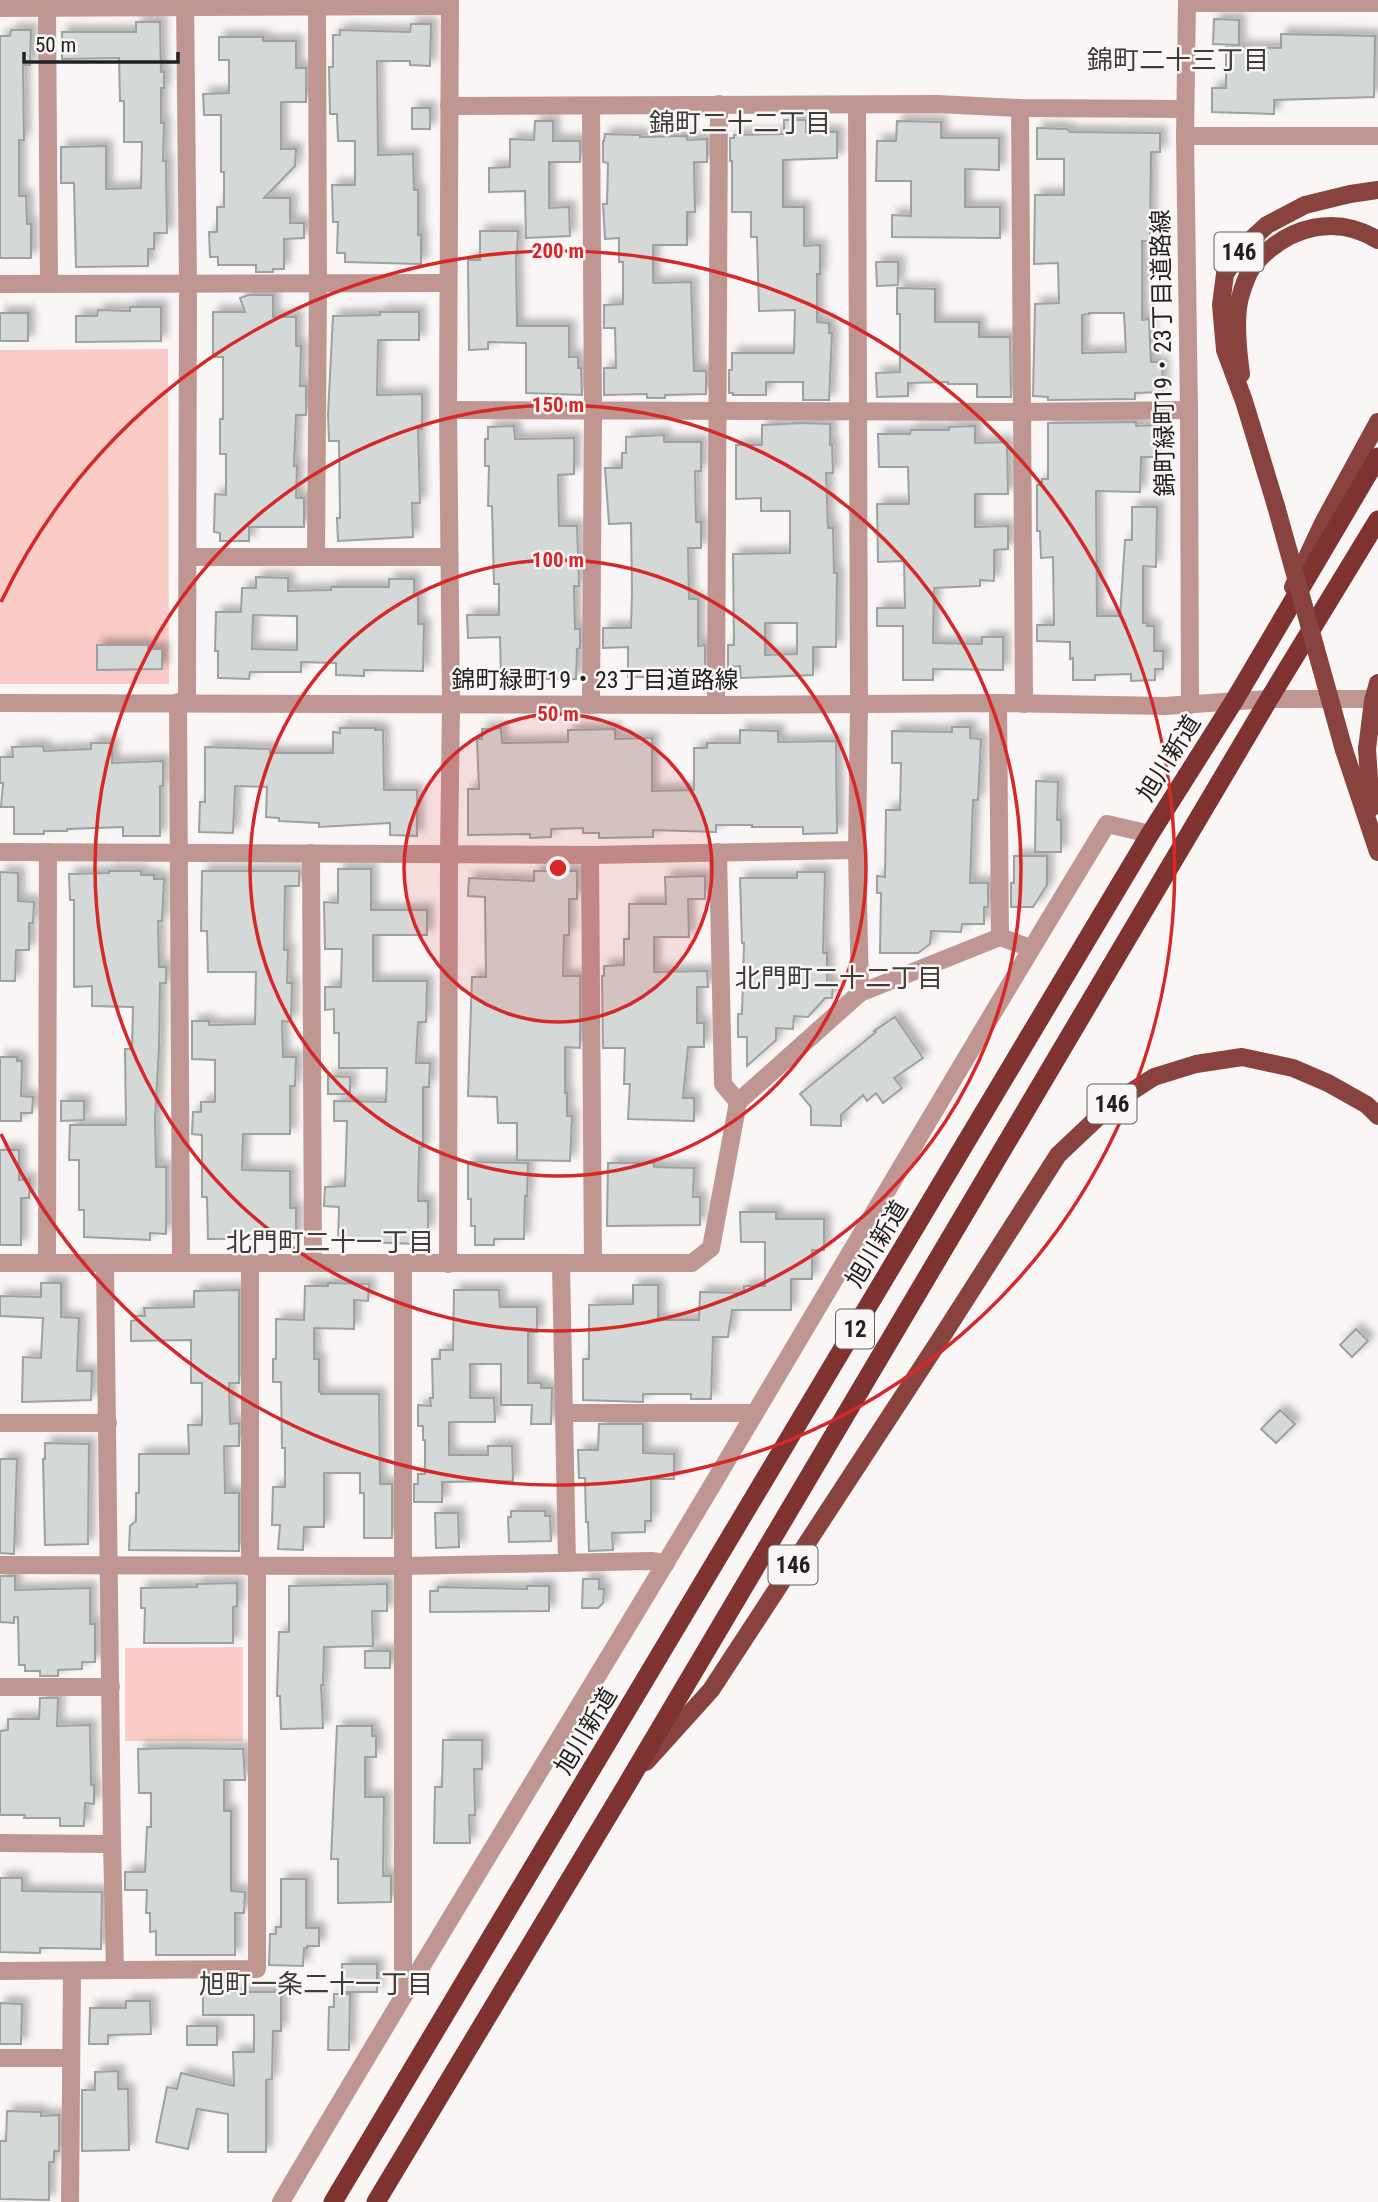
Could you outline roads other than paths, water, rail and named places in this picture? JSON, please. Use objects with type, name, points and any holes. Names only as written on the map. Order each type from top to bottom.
[{"type":"highway","name":"旭川新道","points":[[334,2202],[1150,834],[1234,701],[1378,457]]},
{"type":"highway","name":"12","points":[[376,2202],[1378,520]]},
{"type":"main road","name":"146","points":[[1378,190],[1305,205],[1267,225],[1243,247],[1225,274],[1221,305],[1225,350],[1244,401],[1344,750],[1378,852]]},
{"type":"main road","name":"146","points":[[1244,401],[1237,341],[1240,296],[1255,262],[1284,239],[1309,228],[1336,224],[1378,240]]},
{"type":"main road","points":[[1266,644],[1323,523],[1378,422]]},
{"type":"main road","name":"146","points":[[1373,833],[1367,749],[1378,683]]},
{"type":"main road","name":"146","points":[[629,1781],[711,1690],[1058,1155],[1112,1104],[1154,1077],[1196,1064],[1242,1057],[1293,1068],[1328,1083],[1367,1105],[1378,1116]]},
{"type":"street","points":[[1187,1],[1378,3]]},
{"type":"street","name":"錦町緑町19・23丁目道路線","points":[[1187,1],[1185,136],[1190,705]]},
{"type":"street","points":[[180,1262],[180,852],[188,556],[185,3]]},
{"type":"street","points":[[0,8],[47,9],[185,3],[317,8],[450,3],[448,410],[451,704],[448,1264]]},
{"type":"street","points":[[316,557],[317,8]]},
{"type":"street","points":[[47,9],[49,284]]},
{"type":"street","points":[[716,705],[719,104]]},
{"type":"street","points":[[449,106],[937,104],[1020,108],[1185,109]]},
{"type":"street","points":[[857,105],[857,850],[860,993]]},
{"type":"street","points":[[591,106],[591,705]]},
{"type":"street","points":[[1020,108],[1024,704]]},
{"type":"street","points":[[1185,136],[1378,135]]},
{"type":"street","points":[[0,284],[448,283]]},
{"type":"street","points":[[448,410],[1189,410]]},
{"type":"street","points":[[188,556],[449,557]]},
{"type":"street","name":"錦町緑町19・23丁目道路線","points":[[0,703],[1190,705],[1269,699],[1378,699]]},
{"type":"street","points":[[998,703],[1000,937]]},
{"type":"street","points":[[281,2202],[1107,824],[1150,834]]},
{"type":"street","points":[[0,852],[590,855],[857,850]]},
{"type":"street","points":[[47,1263],[48,852]]},
{"type":"street","points":[[718,852],[723,1084],[738,1102]]},
{"type":"street","points":[[311,853],[313,1263]]},
{"type":"street","points":[[590,855],[593,1263]]},
{"type":"street","points":[[0,1263],[692,1264],[711,1248],[738,1102],[860,993],[1000,937],[1031,948]]},
{"type":"street","points":[[105,1264],[115,1969]]},
{"type":"street","points":[[0,1971],[257,1969],[250,1264]]},
{"type":"street","points":[[403,1264],[403,1969],[408,1987]]},
{"type":"street","points":[[561,1265],[567,1563]]},
{"type":"street","points":[[564,1413],[755,1413]]},
{"type":"street","points":[[0,1423],[108,1423]]},
{"type":"street","points":[[0,1565],[254,1567],[666,1563]]},
{"type":"street","points":[[0,1687],[111,1687]]},
{"type":"street","points":[[0,1843],[112,1844]]},
{"type":"street","points":[[70,2202],[72,1970]]},
{"type":"street","points":[[0,2058],[71,2058]]},
{"type":"district","name":"錦町二十三丁目","points":[[1178,60]]},
{"type":"district","name":"錦町二十二丁目","points":[[740,123]]},
{"type":"district","name":"北門町二十二丁目","points":[[839,978]]},
{"type":"district","name":"北門町二十一丁目","points":[[330,1242]]},
{"type":"district","name":"旭町一条二十一丁目","points":[[316,1984]]}]
